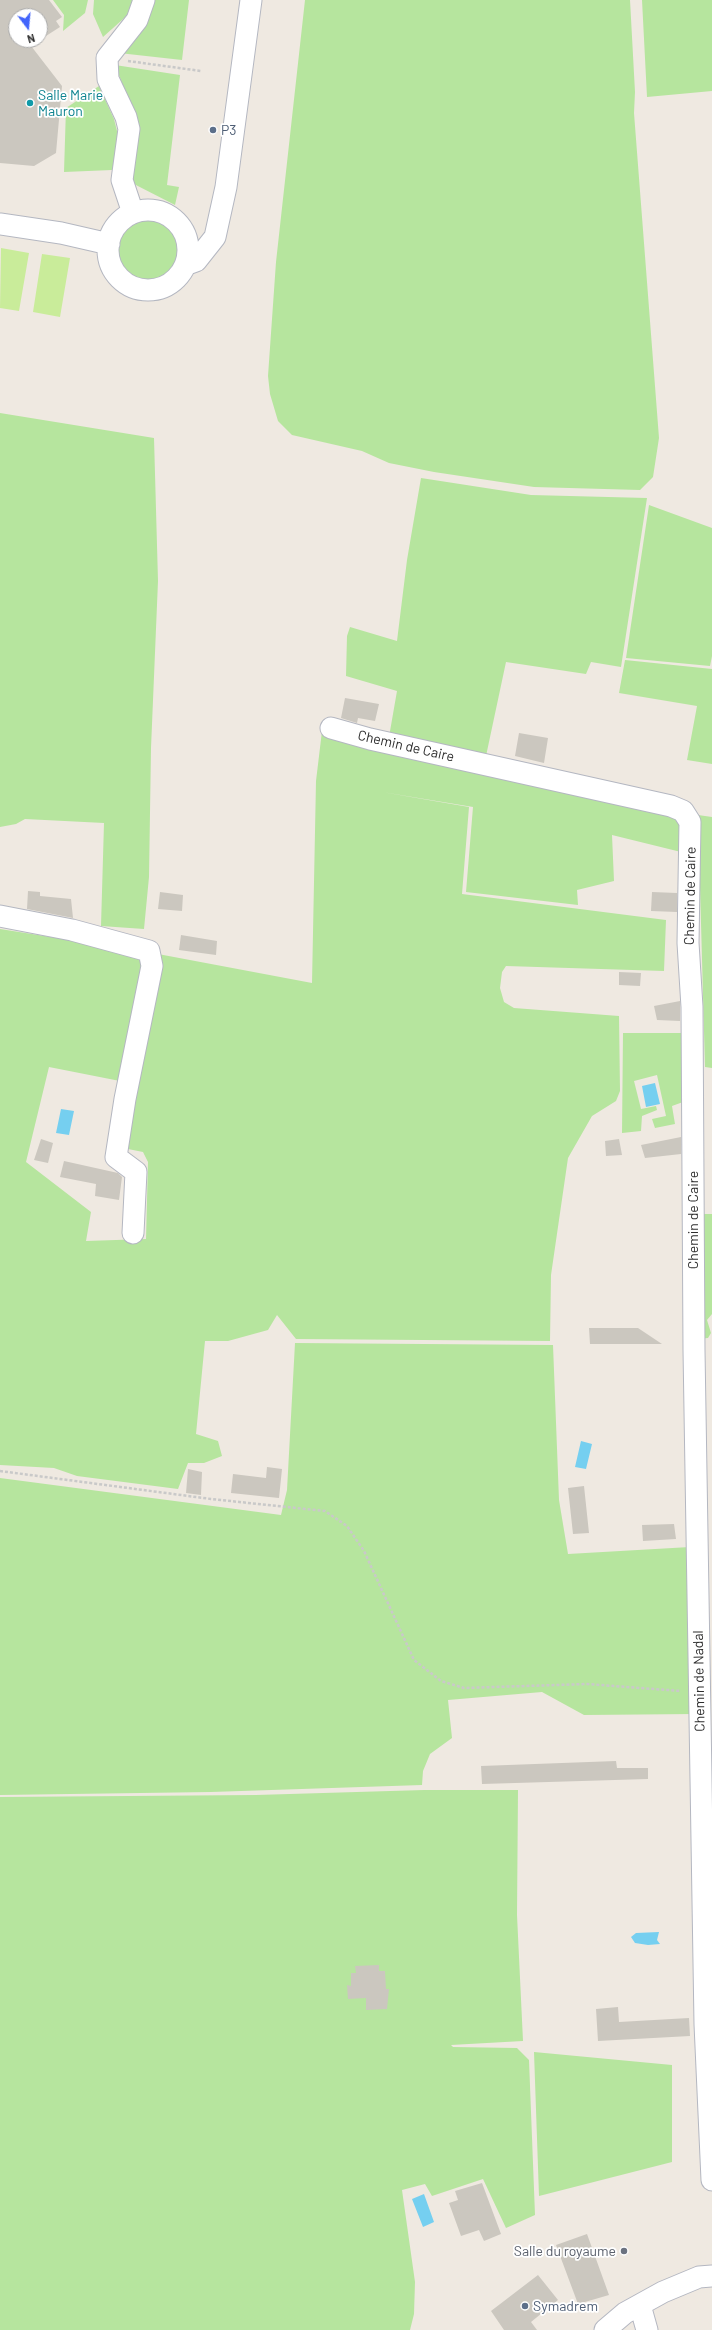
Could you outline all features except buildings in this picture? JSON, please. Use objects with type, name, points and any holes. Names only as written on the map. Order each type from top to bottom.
[{"type":"street","points":[[133,213],[122,180],[129,128],[126,117],[108,79],[106,58],[137,20],[144,0]]},
{"type":"street","points":[[185,265],[196,260],[215,237],[226,187],[251,0]]},
{"type":"street","points":[[147,210],[158,211],[178,223],[186,235],[189,249],[185,265],[180,275],[165,287],[146,291],[129,286],[116,275],[108,256],[109,244],[114,229],[124,218],[133,213],[147,210]]},
{"type":"street","points":[[0,224],[61,233],[109,244]]},
{"type":"street","name":"Chemin de Caire","points":[[332,728],[370,739],[671,806],[683,811],[690,822],[688,943],[692,1007],[703,1344]]},
{"type":"street","points":[[0,916],[72,930],[149,951],[152,966],[125,1099],[116,1157],[136,1172],[133,1232]]},
{"type":"street","name":"Chemin de Nadal","points":[[703,1344],[700,1692],[705,2024],[712,2180]]},
{"type":"street","points":[[605,2330],[625,2313],[663,2292],[699,2277],[712,2276]]},
{"type":"street","points":[[640,2305],[647,2330]]},
{"type":"path","points":[[106,58],[201,71]]},
{"type":"path","points":[[0,1471],[212,1499],[325,1512],[347,1526],[364,1551],[414,1660],[441,1681],[464,1688],[587,1684],[700,1692]]},
{"type":"green space","points":[[53,0],[88,0],[85,13],[63,31],[64,15]]},
{"type":"green space","points":[[94,0],[135,0],[131,12],[103,37],[93,14]]},
{"type":"green space","points":[[153,0],[189,0],[182,60],[119,53]]},
{"type":"green space","points":[[305,0],[630,0],[635,92],[634,113],[659,438],[653,477],[640,490],[534,487],[434,472],[389,463],[362,451],[292,435],[278,421],[270,394],[268,376],[276,262]]},
{"type":"green space","points":[[642,0],[712,0],[712,91],[647,97]]},
{"type":"green space","points":[[115,65],[180,75],[167,185],[179,187],[175,205],[130,182],[136,119]]},
{"type":"green space","points":[[99,86],[114,119],[117,131],[123,141],[117,166],[112,170],[64,172],[66,108]]},
{"type":"green space","points":[[142,220],[154,220],[170,229],[177,239],[179,251],[177,263],[170,273],[154,282],[142,282],[131,277],[122,268],[117,257],[117,245],[122,234],[131,225]]},
{"type":"green space","points":[[1,248],[29,253],[19,311],[0,308]]},
{"type":"green space","points":[[42,254],[70,258],[60,317],[33,312]]},
{"type":"green space","points":[[0,413],[154,438],[158,581],[151,748],[149,877],[144,929],[101,926],[104,823],[25,819],[16,824],[0,827]]},
{"type":"green space","points":[[421,478],[531,495],[647,498],[621,667],[591,662],[586,674],[506,662],[486,756],[389,737],[397,691],[346,676],[347,636],[350,627],[397,641],[407,560]]},
{"type":"green space","points":[[649,505],[712,528],[712,656],[710,666],[626,658]]},
{"type":"green space","points":[[625,660],[712,669],[712,764],[687,760],[697,706],[619,693]]},
{"type":"green space","points":[[322,731],[678,814],[685,833],[681,852],[612,835],[614,881],[577,890],[578,905],[466,892],[473,807],[382,792],[469,807],[462,894],[666,920],[664,971],[506,966],[502,972],[500,988],[504,1002],[514,1008],[619,1016],[620,1091],[616,1101],[592,1116],[568,1158],[551,1275],[550,1341],[296,1339],[277,1315],[268,1330],[228,1341],[205,1341],[196,1434],[218,1441],[222,1456],[204,1463],[188,1463],[178,1489],[77,1476],[54,1468],[0,1465],[0,929],[108,946],[144,958],[125,1082],[49,1067],[26,1162],[91,1212],[86,1241],[146,1239],[148,1162],[143,1152],[128,1149],[158,954],[312,983],[316,781]]},
{"type":"green space","points":[[698,815],[712,817],[712,1068],[705,1067]]},
{"type":"green space","points":[[623,1033],[683,1033],[683,1102],[672,1106],[675,1124],[655,1128],[652,1119],[666,1116],[657,1075],[634,1081],[641,1109],[656,1106],[657,1110],[642,1116],[641,1131],[622,1133]]},
{"type":"green space","points":[[698,1214],[712,1214],[712,1314],[707,1320],[711,1333],[708,1338],[697,1339]]},
{"type":"green space","points":[[295,1343],[553,1345],[559,1500],[568,1554],[690,1547],[695,1714],[584,1715],[542,1692],[448,1700],[452,1738],[430,1754],[423,1771],[422,1785],[211,1792],[0,1795],[0,1478],[281,1515],[287,1490]]},
{"type":"green space","points":[[424,1790],[518,1790],[517,1915],[523,2041],[451,2045],[453,2047],[517,2048],[529,2060],[535,2215],[506,2228],[483,2179],[432,2196],[425,2184],[402,2190],[415,2282],[414,2314],[410,2330],[0,2330],[0,1797],[256,1795]]},
{"type":"green space","points":[[534,2052],[672,2065],[672,2162],[539,2196]]},
{"type":"water","points":[[655,1083],[660,1104],[646,1107],[642,1086]]},
{"type":"water","points":[[61,1109],[74,1111],[69,1135],[56,1133]]},
{"type":"water","points":[[581,1441],[592,1444],[586,1469],[575,1467]]},
{"type":"water","points":[[659,1932],[657,1940],[660,1944],[648,1945],[635,1943],[631,1937],[636,1933]]},
{"type":"water","points":[[424,2194],[434,2222],[423,2227],[412,2199]]},
{"type":"place","name":"Salle Marie Mauron","points":[[30,103]]},
{"type":"place","name":"P3","points":[[213,130]]},
{"type":"place","name":"Salle du royaume","points":[[624,2251]]},
{"type":"place","name":"Symadrem","points":[[525,2306]]}]
